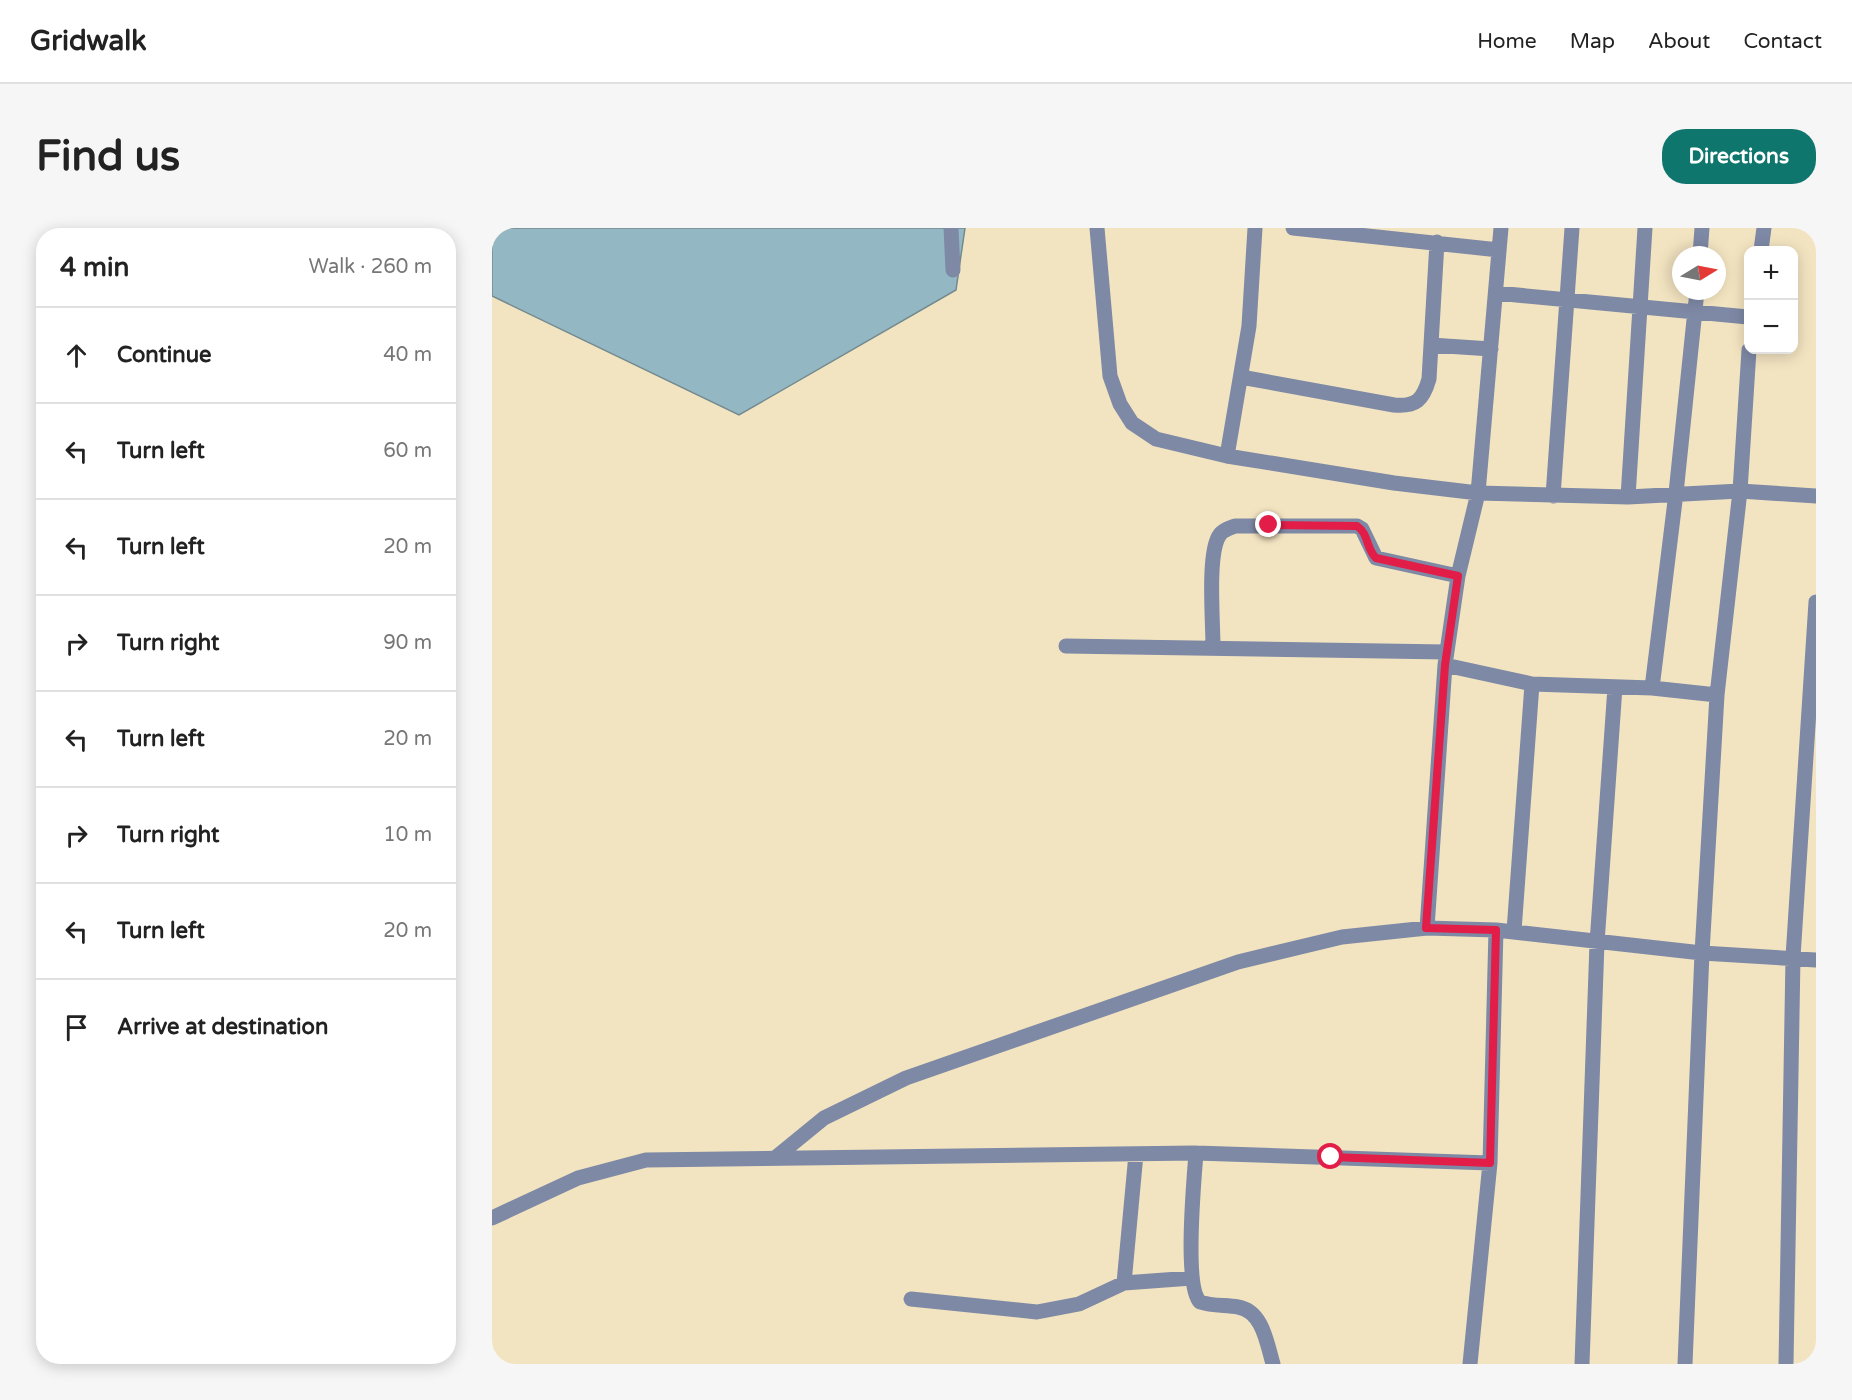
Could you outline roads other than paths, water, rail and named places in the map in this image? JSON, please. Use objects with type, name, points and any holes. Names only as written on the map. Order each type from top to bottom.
[{"type":"street","points":[[951,228],[952,270]]},
{"type":"street","points":[[1097,228],[1110,376],[1120,404],[1132,423],[1156,439],[1227,456],[1394,483],[1478,493],[1628,497],[1740,491],[1816,495]]},
{"type":"street","points":[[1227,456],[1249,326],[1255,228]]},
{"type":"street","points":[[1293,228],[1371,232],[1499,250]]},
{"type":"street","points":[[1426,928],[1446,658],[1458,576],[1478,493],[1500,228]]},
{"type":"street","points":[[1553,496],[1572,228]]},
{"type":"street","points":[[1628,497],[1645,228]]},
{"type":"street","points":[[1701,246],[1702,228]]},
{"type":"street","points":[[1762,246],[1764,228]]},
{"type":"street","points":[[1241,377],[1407,406],[1418,403],[1425,395],[1431,345],[1437,242]]},
{"type":"street","points":[[1496,293],[1744,316]]},
{"type":"street","points":[[1652,688],[1696,300]]},
{"type":"street","points":[[1431,345],[1491,349]]},
{"type":"street","points":[[1685,1364],[1702,953],[1717,695],[1740,491],[1749,354]]},
{"type":"street","points":[[1213,648],[1213,557],[1217,538],[1224,530],[1235,526],[1357,526],[1365,535],[1372,555],[1376,558],[1458,576]]},
{"type":"street","points":[[1786,1364],[1793,957],[1816,602]]},
{"type":"street","points":[[1066,646],[1213,648],[1446,658],[1532,684],[1652,688],[1717,695]]},
{"type":"street","points":[[1514,931],[1532,684]]},
{"type":"street","points":[[1582,1364],[1597,943],[1615,687]]},
{"type":"street","points":[[775,1158],[824,1118],[906,1078],[1238,962],[1342,937],[1426,928],[1496,930],[1702,953],[1816,960]]},
{"type":"street","points":[[1470,1364],[1490,1163],[1496,930]]},
{"type":"street","points":[[492,1218],[578,1178],[646,1160],[1196,1153],[1490,1163]]},
{"type":"street","points":[[1196,1153],[1193,1293],[1200,1302],[1237,1307],[1253,1314],[1258,1320],[1274,1364]]},
{"type":"street","points":[[1124,1283],[1136,1154]]},
{"type":"street","points":[[911,1299],[1037,1312],[1079,1304],[1124,1283],[1192,1278]]},
{"type":"water","points":[[492,228],[965,228],[956,290],[739,415],[492,296]]}]
